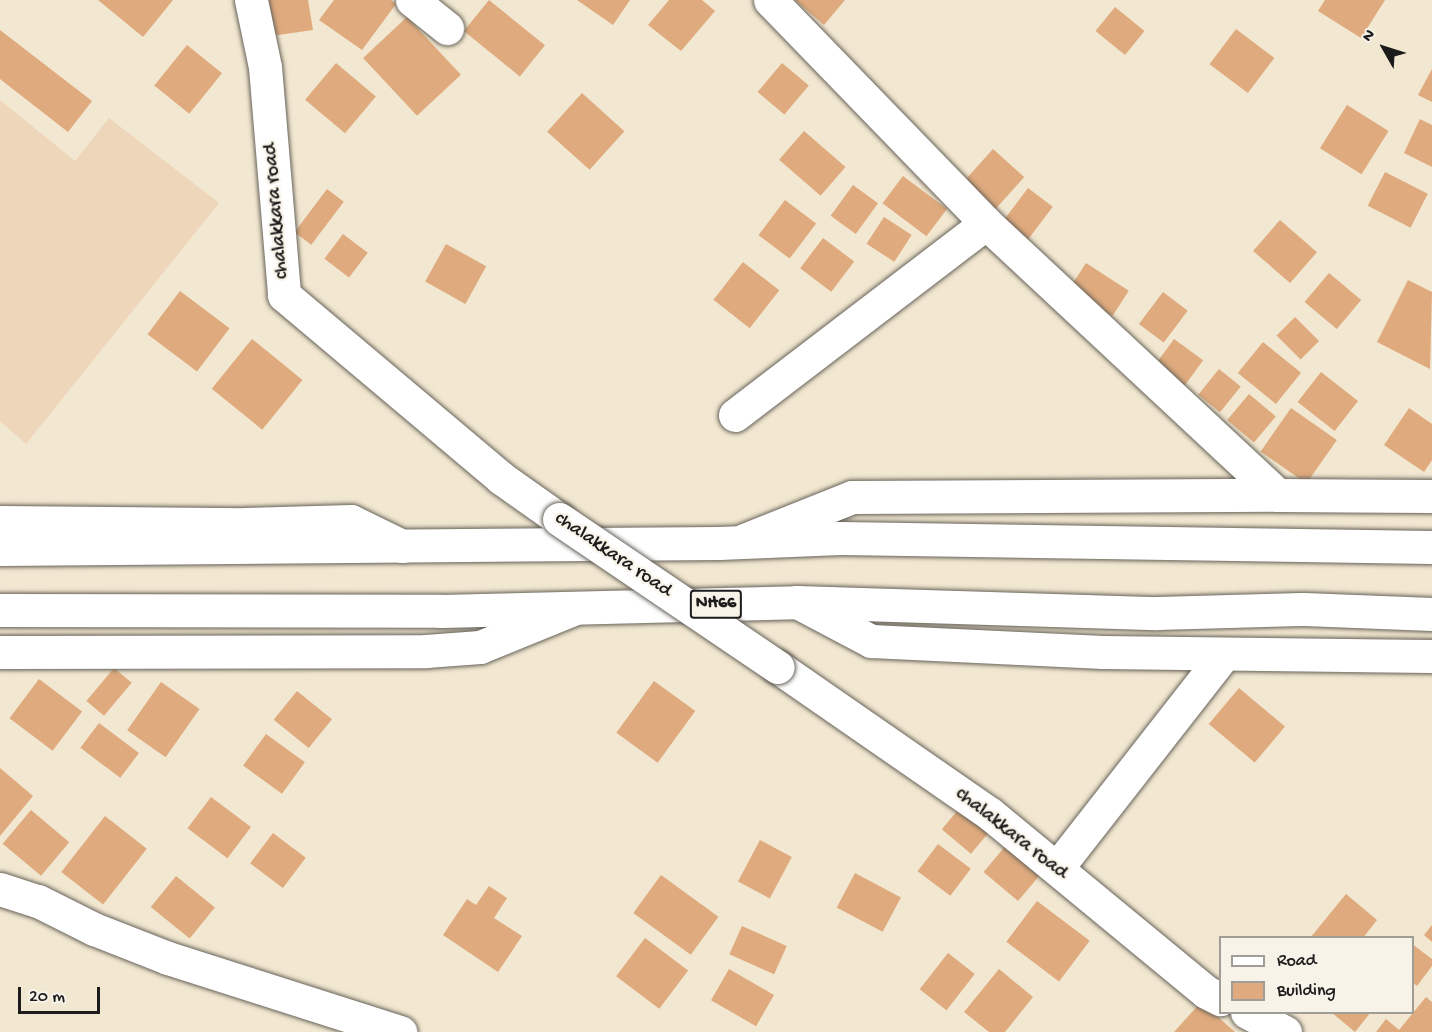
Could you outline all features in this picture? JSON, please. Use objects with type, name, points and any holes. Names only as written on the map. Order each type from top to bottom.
[{"type":"main road","name":"chalakkara road","points":[[251,0],[265,67],[284,295],[501,478],[990,813],[1206,992],[1219,998]]},
{"type":"main road","points":[[412,0],[447,28]]},
{"type":"main road","points":[[770,0],[986,223],[1278,495]]},
{"type":"main road","points":[[735,414],[986,223]]},
{"type":"main road","points":[[737,543],[852,497],[1432,496]]},
{"type":"main road","points":[[0,522],[245,524],[351,521],[402,546]]},
{"type":"main road","points":[[0,549],[737,543],[840,538],[1432,547]]},
{"type":"main road","points":[[797,602],[871,641],[1103,652],[1432,656]]},
{"type":"main road","name":"NH66","points":[[0,610],[575,608],[797,602],[1157,613],[1304,609],[1432,614]]},
{"type":"main road","points":[[0,652],[426,651],[480,646],[575,608]]},
{"type":"main road","points":[[1057,868],[1224,654]]},
{"type":"main road","points":[[0,888],[38,901],[94,929],[168,958],[400,1032]]},
{"type":"main road","points":[[1251,1014],[1285,1032]]},
{"type":"shaded area","points":[[0,100],[75,161],[109,118],[219,203],[26,444],[0,421]]},
{"type":"building","points":[[98,0],[173,0],[143,37]]},
{"type":"building","points":[[266,0],[308,0],[313,30],[271,36]]},
{"type":"building","points":[[334,0],[391,0],[396,4],[362,50],[319,20]]},
{"type":"building","points":[[489,0],[545,45],[520,76],[464,31]]},
{"type":"building","points":[[577,0],[630,0],[613,25]]},
{"type":"building","points":[[669,0],[702,0],[715,11],[681,51],[648,25]]},
{"type":"building","points":[[795,0],[845,0],[824,25]]},
{"type":"building","points":[[1325,0],[1385,0],[1361,38],[1318,11]]},
{"type":"building","points":[[1115,7],[1145,31],[1125,55],[1095,31]]},
{"type":"building","points":[[407,17],[461,75],[417,116],[363,58]]},
{"type":"building","points":[[1236,29],[1274,58],[1248,93],[1210,64]]},
{"type":"building","points":[[0,30],[92,101],[68,132],[0,79]]},
{"type":"building","points":[[187,45],[222,73],[189,114],[154,85]]},
{"type":"building","points":[[336,63],[376,96],[345,133],[305,100]]},
{"type":"building","points":[[782,63],[809,85],[784,115],[758,92]]},
{"type":"building","points":[[1432,69],[1432,102],[1418,95]]},
{"type":"building","points":[[582,93],[624,131],[590,170],[547,132]]},
{"type":"building","points":[[1347,105],[1389,131],[1362,174],[1320,148]]},
{"type":"building","points":[[1420,119],[1432,125],[1432,167],[1404,153]]},
{"type":"building","points":[[804,131],[846,167],[821,196],[779,160]]},
{"type":"building","points":[[993,149],[1024,177],[994,211],[963,182]]},
{"type":"building","points":[[1385,172],[1428,194],[1411,228],[1368,206]]},
{"type":"building","points":[[903,176],[947,209],[926,236],[883,203]]},
{"type":"building","points":[[853,185],[878,203],[856,234],[831,216]]},
{"type":"building","points":[[1028,188],[1053,207],[1027,240],[1003,222]]},
{"type":"building","points":[[327,189],[344,202],[311,245],[295,232]]},
{"type":"building","points":[[785,200],[816,223],[790,259],[759,235]]},
{"type":"building","points":[[884,217],[912,235],[894,262],[867,244]]},
{"type":"building","points":[[1280,220],[1317,252],[1290,283],[1253,251]]},
{"type":"building","points":[[343,234],[368,253],[349,277],[324,259]]},
{"type":"building","points":[[823,238],[854,261],[831,292],[800,268]]},
{"type":"building","points":[[446,244],[486,266],[465,304],[425,282]]},
{"type":"building","points":[[743,262],[779,290],[750,328],[713,300]]},
{"type":"building","points":[[1086,263],[1129,291],[1112,316],[1070,288]]},
{"type":"building","points":[[1329,273],[1361,300],[1337,329],[1305,302]]},
{"type":"building","points":[[1408,280],[1432,292],[1430,369],[1377,342]]},
{"type":"building","points":[[180,291],[230,328],[197,371],[148,334]]},
{"type":"building","points":[[1163,292],[1188,311],[1164,343],[1139,324]]},
{"type":"building","points":[[1295,317],[1319,341],[1301,359],[1277,335]]},
{"type":"building","points":[[252,339],[303,380],[262,430],[212,389]]},
{"type":"building","points":[[1174,339],[1203,360],[1183,388],[1154,367]]},
{"type":"building","points":[[1263,342],[1301,373],[1276,404],[1238,373]]},
{"type":"building","points":[[1219,369],[1241,387],[1220,412],[1198,395]]},
{"type":"building","points":[[1321,372],[1358,401],[1335,431],[1298,402]]},
{"type":"building","points":[[1249,394],[1276,416],[1254,443],[1227,420]]},
{"type":"building","points":[[1291,408],[1337,440],[1306,484],[1261,451]]},
{"type":"building","points":[[1409,408],[1432,424],[1432,460],[1424,472],[1384,445]]},
{"type":"building","points":[[114,668],[132,683],[104,716],[86,701]]},
{"type":"building","points":[[39,679],[82,711],[53,751],[10,718]]},
{"type":"building","points":[[654,681],[695,711],[658,763],[616,733]]},
{"type":"building","points":[[161,682],[200,709],[166,757],[127,730]]},
{"type":"building","points":[[1239,688],[1285,727],[1255,763],[1209,724]]},
{"type":"building","points":[[297,691],[332,719],[309,748],[274,720]]},
{"type":"building","points":[[99,723],[139,753],[120,778],[80,748]]},
{"type":"building","points":[[266,734],[305,762],[282,794],[243,766]]},
{"type":"building","points":[[0,768],[33,796],[0,836]]},
{"type":"building","points":[[211,797],[251,827],[227,858],[188,828]]},
{"type":"building","points":[[963,804],[992,828],[971,854],[942,829]]},
{"type":"building","points":[[31,810],[69,842],[41,876],[3,844]]},
{"type":"building","points":[[105,816],[147,849],[103,905],[61,872]]},
{"type":"building","points":[[273,833],[306,858],[283,888],[250,863]]},
{"type":"building","points":[[760,840],[792,857],[770,898],[738,881]]},
{"type":"building","points":[[1008,843],[1042,872],[1018,901],[984,872]]},
{"type":"building","points":[[938,844],[971,869],[950,896],[918,871]]},
{"type":"building","points":[[855,873],[901,897],[883,932],[837,907]]},
{"type":"building","points":[[661,875],[718,917],[691,955],[633,913]]},
{"type":"building","points":[[176,876],[215,907],[190,939],[151,907]]},
{"type":"building","points":[[489,886],[507,898],[494,918],[522,936],[498,972],[443,935],[467,899],[476,905]]},
{"type":"building","points":[[1346,894],[1377,920],[1365,936],[1312,936]]},
{"type":"building","points":[[1037,901],[1090,941],[1059,981],[1006,942]]},
{"type":"building","points":[[1432,925],[1432,942],[1424,935]]},
{"type":"building","points":[[742,926],[787,946],[774,974],[729,954]]},
{"type":"building","points":[[645,938],[688,970],[659,1009],[616,976]]},
{"type":"building","points":[[1414,946],[1432,959],[1432,966],[1417,986],[1414,984]]},
{"type":"building","points":[[948,953],[975,974],[946,1010],[920,989]]},
{"type":"building","points":[[729,969],[774,995],[756,1026],[711,1000]]},
{"type":"building","points":[[999,969],[1033,997],[1005,1032],[989,1032],[964,1012]]},
{"type":"building","points":[[1426,997],[1432,1002],[1432,1032],[1376,1032],[1386,1019],[1399,1030]]},
{"type":"building","points":[[1201,1002],[1235,1032],[1174,1032]]},
{"type":"building","points":[[1333,1014],[1369,1014],[1355,1032]]}]
